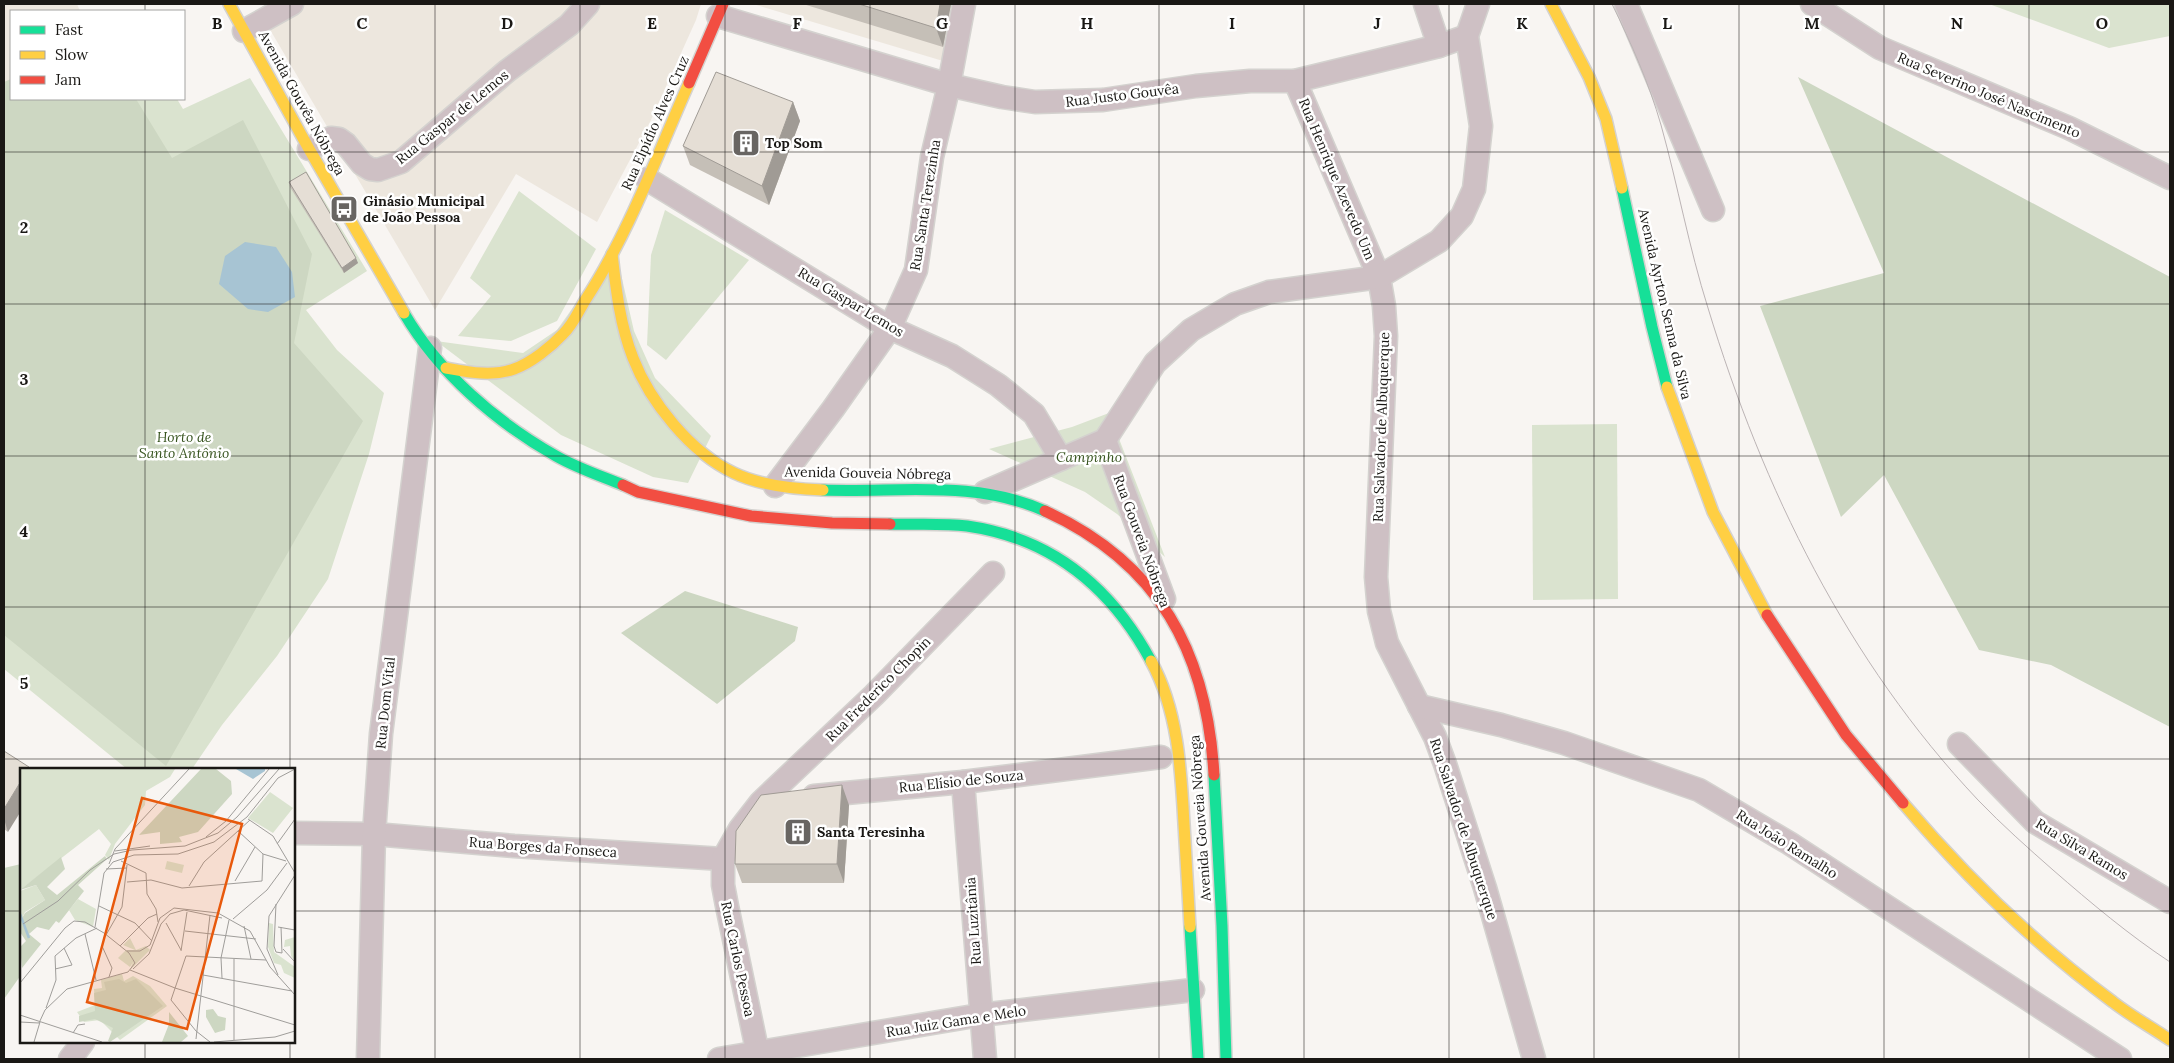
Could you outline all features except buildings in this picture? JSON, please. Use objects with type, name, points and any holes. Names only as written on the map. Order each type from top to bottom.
[{"type":"street","name":"Avenida Gouvêa Nóbrega","points":[[229,4],[309,149],[399,305],[412,326],[446,368]]},
{"type":"street","points":[[244,32],[292,4]]},
{"type":"street","name":"Rua Gaspar de Lemos","points":[[309,149],[331,138],[339,139],[346,144],[362,164],[370,169],[378,170],[401,162],[507,72],[569,25],[588,4]]},
{"type":"street","name":"Rua Santa Terezinha","points":[[775,486],[833,409],[890,328],[916,270],[932,157],[949,85],[964,4]]},
{"type":"street","points":[[1425,4],[1439,46]]},
{"type":"street","points":[[985,492],[1105,440],[1155,363],[1191,330],[1235,304],[1269,292],[1379,277],[1440,241],[1462,216],[1474,189],[1481,126],[1467,36],[1478,4]]},
{"type":"street","name":"Avenida Ayrton Senna da Silva","points":[[1551,4],[1588,77],[1606,119],[1615,152],[1652,327],[1670,398],[1713,512],[1771,622],[1846,734],[1929,833],[2020,925],[2113,1002],[2170,1040]]},
{"type":"street","points":[[1626,4],[1713,210]]},
{"type":"street","name":"Rua Severino José Nascimento","points":[[1812,4],[1880,48],[2069,128],[2170,178]]},
{"type":"street","name":"Rua Justo Gouvêa","points":[[721,10],[949,85],[1026,101],[1072,102],[1134,96],[1196,86],[1295,81],[1439,46],[1467,36]]},
{"type":"street","name":"Rua Elpídio Alves Cruz","points":[[612,254],[721,10]]},
{"type":"street","name":"Rua Henrique Azevedo Um","points":[[1295,81],[1379,277]]},
{"type":"street","name":"Rua Gaspar Lemos","points":[[647,179],[890,328],[952,356],[998,385],[1034,414],[1061,459]]},
{"type":"street","points":[[446,368],[495,373],[514,370],[534,358],[564,334],[592,291],[612,254]]},
{"type":"street","name":"Avenida Gouveia Nóbrega","points":[[612,254],[625,336],[636,368],[649,394],[677,428],[705,453],[735,473],[775,486],[820,490],[940,489],[985,492],[1030,504],[1075,524],[1109,547],[1141,578],[1169,614],[1196,676],[1212,743],[1222,926],[1226,1059]]},
{"type":"street","name":"Rua Salvador de Albuquerque","points":[[1379,277],[1384,306],[1386,336],[1376,577],[1379,612],[1386,643],[1435,737],[1445,764],[1485,888],[1534,1059]]},
{"type":"street","name":"Rua Dom Vital","points":[[368,1059],[374,834],[381,734],[430,348]]},
{"type":"street","name":"Avenida Gouveia Nóbrega","points":[[446,368],[472,395],[513,430],[558,457],[638,492],[750,516],[832,523],[966,526],[1005,535],[1036,545],[1071,566],[1098,589],[1130,625],[1162,680],[1172,718],[1181,773],[1193,990]]},
{"type":"street","name":"Rua Gouveia Nóbrega","points":[[1105,440],[1169,614]]},
{"type":"street","name":"Rua Frederico Chopin","points":[[761,802],[874,695],[993,573]]},
{"type":"street","name":"Rua João Ramalho","points":[[1419,706],[1501,725],[1572,746],[1699,790],[1789,843],[2107,1056]]},
{"type":"street","name":"Rua Silva Ramos","points":[[1959,744],[2035,822],[2170,902]]},
{"type":"street","name":"Rua Elísio de Souza","points":[[761,802],[862,790],[963,782],[1161,757]]},
{"type":"street","name":"Rua Luzitânia","points":[[963,782],[980,1015],[986,1059]]},
{"type":"street","points":[[723,859],[740,830],[761,802]]},
{"type":"street","name":"Rua Borges da Fonseca","points":[[295,833],[374,834],[514,846],[723,859]]},
{"type":"street","name":"Rua Carlos Pessoa","points":[[723,859],[723,885],[759,1057]]},
{"type":"street","points":[[1193,990],[1198,1059]]},
{"type":"street","name":"Rua Juiz Gama e Melo","points":[[719,1059],[759,1057],[980,1015],[1193,990]]},
{"type":"street","points":[[70,1059],[82,1043]]},
{"type":"shaded area","points":[[4,4],[77,4],[80,10],[10,10],[10,81],[4,84]]},
{"type":"shaded area","points":[[271,4],[701,4],[696,20],[650,122],[597,222],[516,174],[435,310],[259,11]]},
{"type":"shaded area","points":[[753,4],[964,4],[953,64]]},
{"type":"green space","points":[[1989,4],[2170,4],[2170,36],[2109,48]]},
{"type":"green space","points":[[1798,77],[2170,277],[2170,727],[2051,665],[1979,650],[1884,475],[1841,517],[1760,306],[1884,273]]},
{"type":"green space","name":"Horto de Santo Antônio","points":[[250,78],[367,271],[306,310],[337,350],[384,393],[369,454],[328,579],[277,656],[222,725],[193,768],[126,768],[4,669],[4,84],[10,100],[178,100],[183,109]]},
{"type":"green space","name":"Horto de Santo Antônio","points":[[10,79],[10,100],[137,100],[172,158],[243,120],[312,254],[294,343],[363,421],[166,766],[4,635],[4,82]]},
{"type":"green space","points":[[519,191],[596,249],[557,321],[511,341],[458,336],[491,296],[470,278]]},
{"type":"green space","points":[[665,210],[749,260],[666,360],[647,345],[651,255]]},
{"type":"green space","points":[[615,248],[634,331],[655,378],[711,436],[688,483],[653,477],[561,435],[436,341],[523,353],[557,330]]},
{"type":"green space","name":"Campinho","points":[[1109,413],[1165,557],[1117,514],[1085,492],[989,449],[1072,427]]},
{"type":"green space","points":[[1617,424],[1618,599],[1533,600],[1532,425]]},
{"type":"green space","points":[[685,591],[798,627],[795,641],[717,704],[621,633]]},
{"type":"green space","points":[[20,864],[20,976],[4,999],[4,868]]},
{"type":"water","points":[[245,242],[276,247],[292,272],[295,297],[268,312],[248,309],[219,284],[225,256]]},
{"type":"tram line","points":[[1612,4],[1639,63],[1656,109],[1701,285],[1730,375],[1755,442],[1783,507],[1814,570],[1888,690],[1931,746],[1978,800],[2053,870],[2125,930],[2170,962]]},
{"type":"traffic: fast","points":[[1622,188],[1667,387]]},
{"type":"traffic: fast","points":[[404,313],[434,356],[452,376],[491,412],[534,443],[556,456],[623,485]]},
{"type":"traffic: fast","points":[[823,490],[963,491],[1018,501],[1045,511]]},
{"type":"traffic: fast","points":[[890,524],[967,526],[997,532],[1052,554],[1076,570],[1117,610],[1135,634],[1151,661]]},
{"type":"traffic: fast","points":[[1214,775],[1222,926],[1226,1059]]},
{"type":"traffic: fast","points":[[1190,927],[1198,1059]]},
{"type":"traffic: slow","points":[[229,4],[309,149],[404,313]]},
{"type":"traffic: slow","points":[[1551,4],[1589,77],[1606,119],[1622,188]]},
{"type":"traffic: slow","points":[[446,368],[489,373],[514,369],[540,354],[567,330],[616,248],[654,166],[689,83]]},
{"type":"traffic: slow","points":[[612,254],[622,320],[633,358],[650,392],[674,424],[702,453],[734,473],[766,484],[789,488],[823,490]]},
{"type":"traffic: slow","points":[[1667,387],[1713,512],[1767,615]]},
{"type":"traffic: slow","points":[[1151,661],[1167,699],[1176,740],[1181,782],[1190,927]]},
{"type":"traffic: slow","points":[[1903,803],[1976,883],[2056,957],[2113,1002],[2170,1040]]},
{"type":"traffic: jam","points":[[689,83],[723,4]]},
{"type":"traffic: jam","points":[[623,485],[638,492],[751,516],[832,523],[890,524]]},
{"type":"traffic: jam","points":[[1045,511],[1085,532],[1119,557],[1147,585],[1170,616],[1188,651],[1201,689],[1209,730],[1214,775]]},
{"type":"traffic: jam","points":[[1767,615],[1846,735],[1903,803]]},
{"type":"place","name":"Top Som","points":[[746,143]]},
{"type":"place","name":"Ginásio Municipal de João Pessoa","points":[[344,209]]},
{"type":"place","name":"Santa Teresinha","points":[[798,832]]}]
